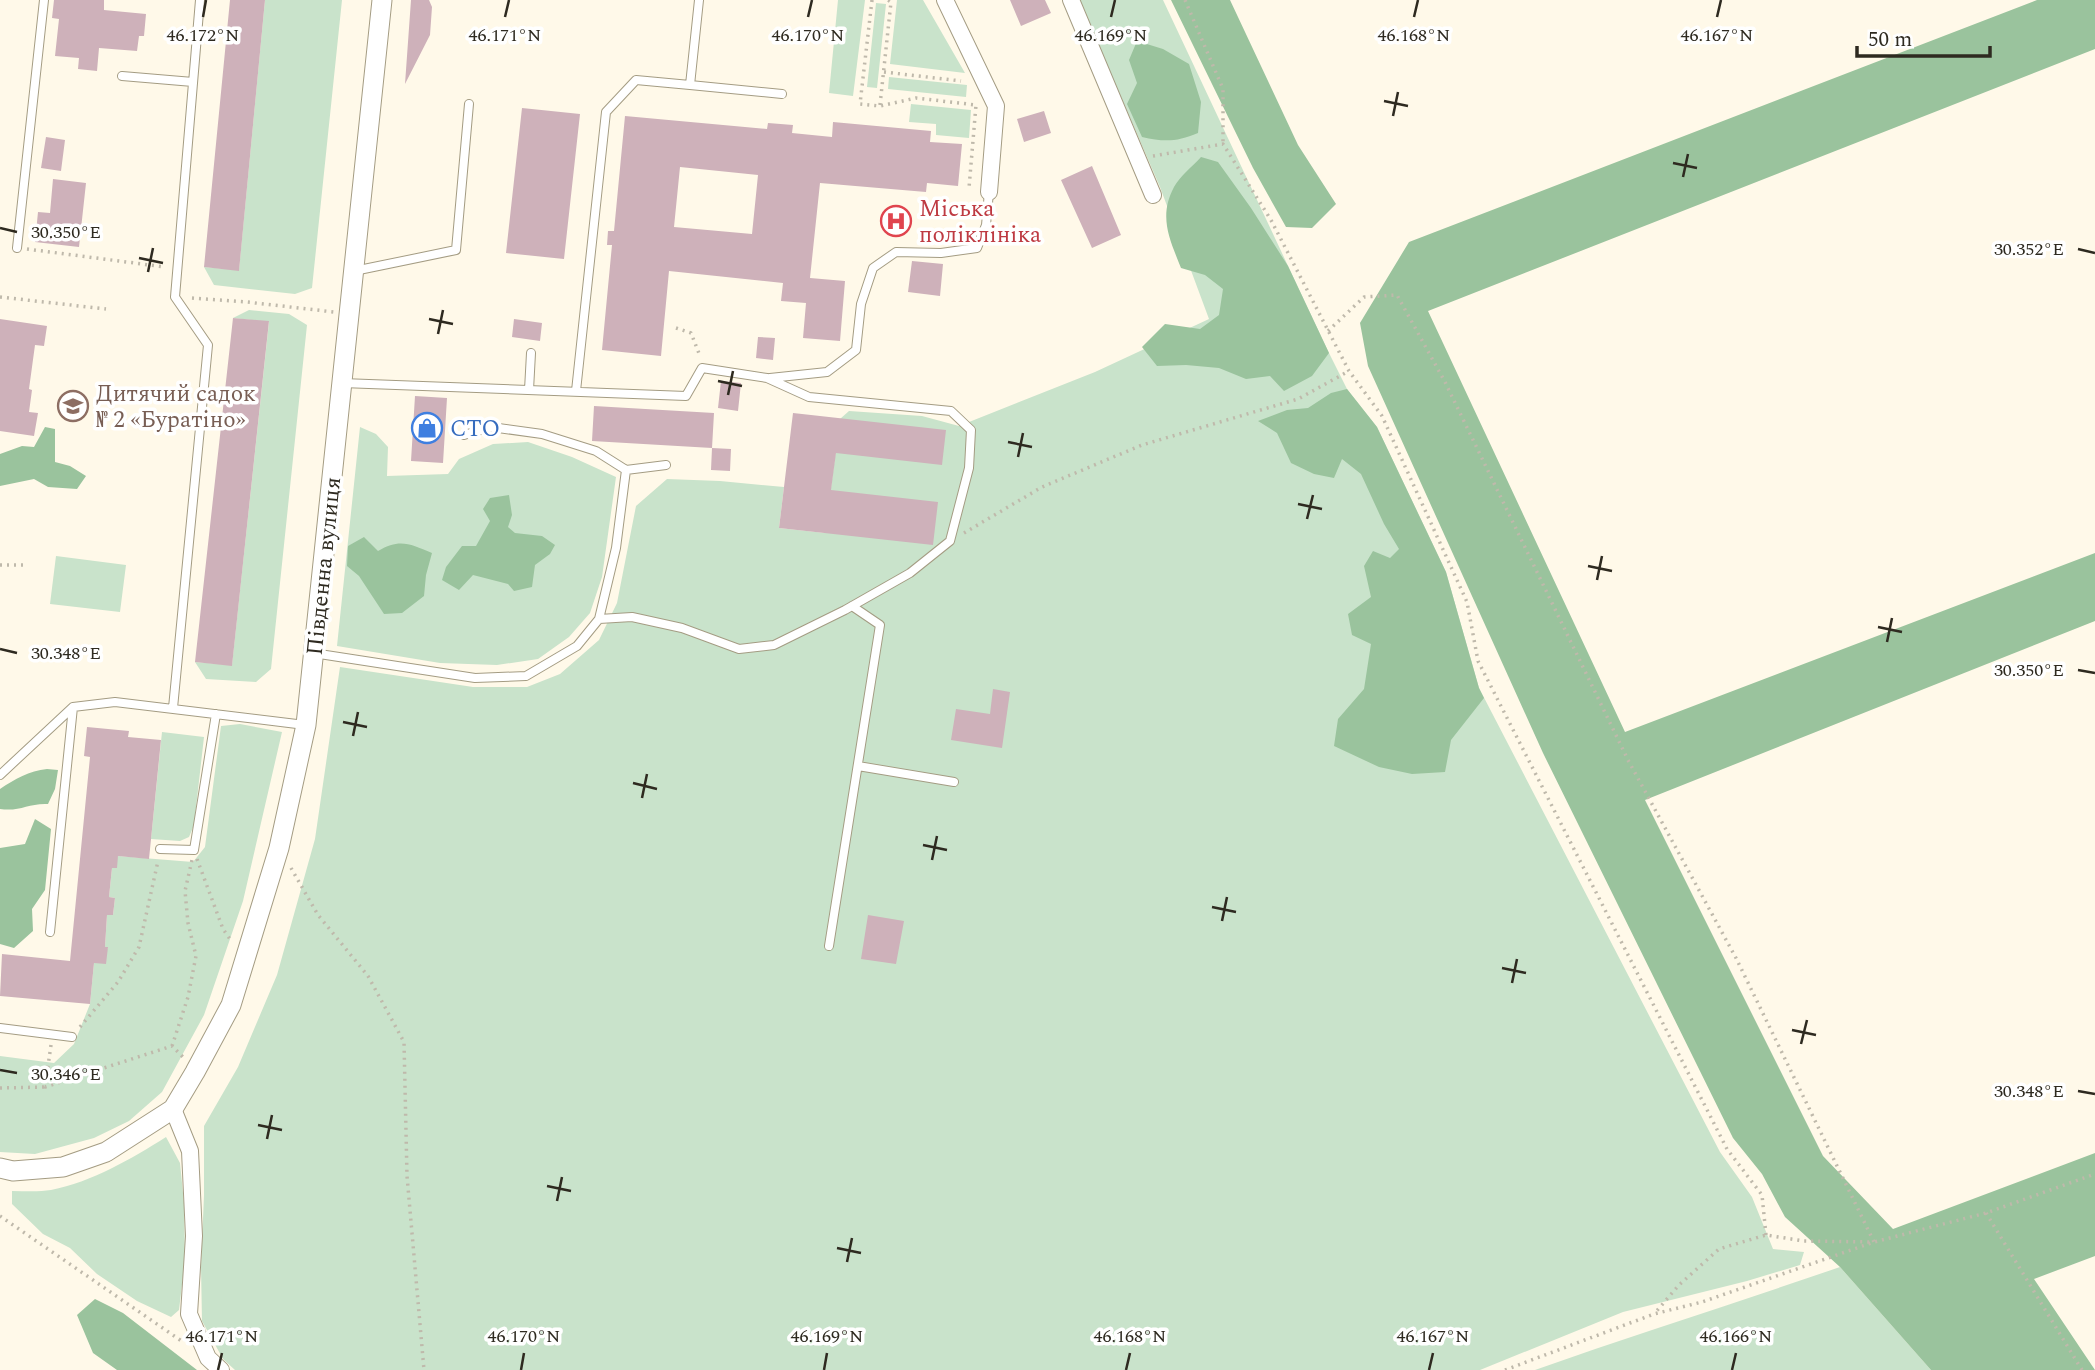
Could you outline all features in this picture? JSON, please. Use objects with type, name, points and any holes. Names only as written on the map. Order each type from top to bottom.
[{"type":"street","name":"Південна вулиця","points":[[173,1109],[231,1005],[279,848],[306,725],[382,0]]},
{"type":"street","points":[[945,0],[996,106],[989,192]]},
{"type":"street","points":[[1071,0],[1153,195]]},
{"type":"street","points":[[0,1168],[13,1171],[63,1167],[106,1152],[173,1109],[190,1151],[194,1236],[189,1314],[208,1358],[220,1370]]},
{"type":"lane","points":[[17,248],[44,0]]},
{"type":"lane","points":[[173,708],[208,345],[175,298],[200,0]]},
{"type":"lane","points":[[690,85],[699,0]]},
{"type":"lane","points":[[122,76],[193,82]]},
{"type":"lane","points":[[576,391],[606,112],[636,80],[782,94]]},
{"type":"lane","points":[[354,271],[456,250],[470,104]]},
{"type":"lane","points":[[342,383],[686,396],[702,369],[767,378],[827,372],[856,350],[861,304],[873,268],[896,252],[941,253],[977,248],[986,225],[989,192]]},
{"type":"lane","points":[[529,390],[531,353]]},
{"type":"lane","points":[[599,619],[632,617],[682,628],[739,649],[774,645],[910,573],[950,541],[969,468],[971,430],[951,411],[809,397],[767,378]]},
{"type":"lane","points":[[464,435],[491,427],[542,434],[596,451],[626,470],[666,465]]},
{"type":"lane","points":[[313,653],[475,678],[526,676],[577,646],[599,619],[616,548],[626,470]]},
{"type":"lane","points":[[829,946],[880,625],[852,606]]},
{"type":"lane","points":[[0,775],[73,707],[115,702],[306,725]]},
{"type":"lane","points":[[50,932],[73,707]]},
{"type":"lane","points":[[160,849],[194,850],[216,713]]},
{"type":"lane","points":[[858,766],[954,782]]},
{"type":"lane","points":[[0,1028],[72,1037]]},
{"type":"path","points":[[872,0],[860,104],[880,106],[916,98],[976,105],[969,188]]},
{"type":"path","points":[[880,106],[891,2],[888,0]]},
{"type":"path","points":[[1185,0],[1223,89],[1223,144],[1271,220],[1349,371],[1382,416],[1467,603],[1478,662],[1546,790],[1727,1149],[1762,1195],[1766,1235]]},
{"type":"path","points":[[884,72],[961,81]]},
{"type":"path","points":[[1137,158],[1223,144]]},
{"type":"path","points":[[17,248],[178,268]]},
{"type":"path","points":[[1328,331],[1364,297],[1397,295],[1445,382],[1628,760],[1735,958],[1874,1242]]},
{"type":"path","points":[[0,298],[106,309]]},
{"type":"path","points":[[175,298],[247,302],[350,314]]},
{"type":"path","points":[[676,328],[691,333],[702,369]]},
{"type":"path","points":[[950,541],[1054,482],[1142,445],[1298,400],[1349,371]]},
{"type":"path","points":[[0,565],[28,565]]},
{"type":"path","points":[[279,848],[318,915],[368,976],[404,1042],[407,1176],[425,1370]]},
{"type":"path","points":[[72,1037],[118,982],[139,947],[160,849]]},
{"type":"path","points":[[194,850],[223,929],[244,962]]},
{"type":"path","points":[[172,1046],[188,997],[196,956],[188,923],[185,891],[194,850]]},
{"type":"path","points":[[45,1087],[52,1035]]},
{"type":"path","points":[[172,1046],[195,1072]]},
{"type":"path","points":[[0,1088],[45,1087],[172,1046]]},
{"type":"path","points":[[1506,1370],[1654,1314],[1702,1302],[1874,1242],[1986,1213],[2095,1174]]},
{"type":"path","points":[[1986,1213],[2082,1370]]},
{"type":"path","points":[[0,1216],[208,1358]]},
{"type":"path","points":[[1654,1314],[1679,1285],[1719,1249],[1766,1235],[1804,1241],[1874,1242]]},
{"type":"green space","points":[[265,0],[342,0],[312,288],[295,294],[214,285],[204,267],[239,270]]},
{"type":"green space","points":[[838,0],[865,0],[853,96],[829,93]]},
{"type":"green space","points":[[897,0],[923,0],[965,73],[890,64]]},
{"type":"green space","points":[[1079,0],[1163,0],[1329,353],[1347,389],[1377,427],[1446,572],[1479,688],[1720,1152],[1752,1197],[1773,1249],[1804,1252],[1800,1265],[1623,1312],[1480,1370],[235,1370],[223,1359],[202,1321],[204,1126],[238,1067],[277,975],[315,839],[340,667],[473,687],[527,687],[560,674],[599,640],[617,603],[636,506],[667,479],[784,487],[779,528],[825,533],[840,419],[849,411],[922,416],[959,426],[1095,372],[1209,319],[1160,187]]},
{"type":"green space","points":[[1171,0],[1230,0],[1298,145],[1336,204],[1312,228],[1286,227],[1253,168]]},
{"type":"green space","points":[[2037,0],[2095,0],[2095,49],[1428,311],[1625,732],[2095,553],[2095,621],[1645,800],[1823,1156],[1893,1229],[2095,1153],[2095,1256],[2034,1279],[2095,1370],[1931,1370],[1840,1267],[1785,1217],[1762,1174],[1733,1138],[1543,753],[1368,366],[1360,323],[1409,242]]},
{"type":"green space","points":[[876,3],[886,4],[877,88],[867,87]]},
{"type":"green space","points":[[1137,41],[1163,49],[1189,64],[1201,102],[1198,133],[1170,140],[1142,137],[1127,104],[1137,83],[1129,60]]},
{"type":"green space","points":[[889,77],[967,85],[966,97],[888,89]]},
{"type":"green space","points":[[911,104],[971,110],[969,138],[936,135],[936,124],[909,122]]},
{"type":"green space","points":[[1201,157],[1218,162],[1251,208],[1288,266],[1329,353],[1312,376],[1284,391],[1270,376],[1246,379],[1219,368],[1157,366],[1142,347],[1165,324],[1200,329],[1219,315],[1223,289],[1205,275],[1181,268],[1167,228],[1167,208],[1174,187]]},
{"type":"green space","points":[[249,310],[289,314],[307,325],[271,669],[256,682],[206,679],[195,662],[232,665],[269,322],[233,318]]},
{"type":"green space","points":[[1347,389],[1377,427],[1446,572],[1484,698],[1451,740],[1445,772],[1412,774],[1379,767],[1334,746],[1338,719],[1364,689],[1371,644],[1352,635],[1348,614],[1371,597],[1364,566],[1373,551],[1390,558],[1399,549],[1361,474],[1342,459],[1334,478],[1314,474],[1291,463],[1277,433],[1258,421],[1287,410],[1308,408],[1331,393]]},
{"type":"green space","points":[[45,427],[55,429],[55,462],[70,466],[86,476],[77,489],[48,487],[34,479],[0,486],[0,454],[22,446],[34,447]]},
{"type":"green space","points":[[360,427],[376,434],[388,447],[387,476],[448,474],[459,459],[493,444],[528,442],[572,457],[616,477],[602,577],[590,613],[569,637],[538,659],[497,665],[440,663],[337,646]]},
{"type":"green space","points":[[509,495],[512,515],[508,527],[515,533],[542,536],[555,545],[550,554],[535,565],[532,587],[514,591],[508,584],[473,575],[459,590],[442,580],[446,567],[462,546],[476,546],[490,521],[483,509],[490,498]]},
{"type":"green space","points":[[364,537],[378,551],[405,544],[432,553],[424,596],[402,613],[384,614],[359,576],[347,566],[348,546]]},
{"type":"green space","points":[[56,556],[126,565],[120,612],[50,604]]},
{"type":"green space","points":[[240,724],[282,732],[243,901],[204,1015],[162,1092],[129,1121],[94,1138],[35,1154],[0,1152],[0,1056],[54,1063],[74,1044],[90,1004],[94,963],[108,948],[105,947],[107,915],[113,915],[115,898],[109,897],[112,868],[118,856],[193,862],[205,847],[221,726]]},
{"type":"green space","points":[[162,732],[204,737],[194,825],[189,837],[180,841],[151,839]]},
{"type":"green space","points":[[47,769],[58,770],[55,789],[48,804],[0,809],[0,789],[22,776]]},
{"type":"green space","points":[[35,819],[51,829],[45,890],[32,909],[33,931],[14,948],[0,944],[0,848],[25,844]]},
{"type":"green space","points":[[166,1137],[180,1163],[184,1203],[185,1259],[179,1310],[171,1317],[137,1301],[97,1274],[70,1248],[43,1234],[12,1204],[12,1191],[51,1190],[96,1176]]},
{"type":"green space","points":[[1840,1267],[1931,1370],[1535,1370],[1611,1344]]},
{"type":"green space","points":[[95,1299],[123,1313],[197,1370],[117,1370],[93,1353],[77,1315]]},
{"type":"building","points":[[54,0],[104,0],[104,10],[146,14],[144,36],[139,36],[137,51],[99,48],[97,71],[78,69],[79,58],[55,56],[59,19],[52,18]]},
{"type":"building","points":[[230,0],[265,0],[239,271],[204,267]]},
{"type":"building","points":[[411,0],[429,0],[432,7],[430,35],[405,84]]},
{"type":"building","points":[[1010,0],[1045,0],[1051,13],[1021,26]]},
{"type":"building","points":[[522,108],[580,114],[564,259],[506,253]]},
{"type":"building","points":[[1044,111],[1051,133],[1024,142],[1017,119]]},
{"type":"building","points":[[625,116],[767,129],[768,123],[793,125],[792,133],[832,137],[833,122],[931,131],[930,142],[962,144],[958,186],[927,183],[926,192],[820,183],[810,278],[845,281],[840,341],[803,338],[806,303],[781,301],[783,283],[669,271],[661,356],[602,350],[612,245],[607,245],[608,231],[614,231]],"holes":[[[680,167],[758,175],[752,234],[674,227]]]},
{"type":"building","points":[[46,137],[65,140],[61,171],[41,168]]},
{"type":"building","points":[[1092,166],[1121,235],[1092,248],[1061,180]]},
{"type":"building","points":[[53,179],[86,183],[79,247],[35,242],[38,212],[50,213]]},
{"type":"building","points":[[912,261],[943,264],[940,296],[908,292]]},
{"type":"building","points":[[233,318],[269,321],[232,666],[195,662]]},
{"type":"building","points":[[0,319],[47,326],[44,346],[35,345],[29,389],[32,390],[29,412],[38,413],[34,436],[0,431]]},
{"type":"building","points":[[514,319],[542,323],[540,341],[512,337]]},
{"type":"building","points":[[758,337],[775,338],[773,360],[756,358]]},
{"type":"building","points":[[721,381],[741,383],[738,411],[718,408]]},
{"type":"building","points":[[415,396],[447,398],[443,463],[411,461]]},
{"type":"building","points":[[594,406],[714,413],[712,448],[592,441]]},
{"type":"building","points":[[793,413],[946,430],[942,465],[836,453],[831,490],[938,502],[933,545],[779,528]]},
{"type":"building","points":[[712,448],[731,449],[730,471],[711,470]]},
{"type":"building","points":[[993,689],[1010,692],[1002,748],[951,740],[956,709],[990,714]]},
{"type":"building","points":[[87,727],[129,731],[128,737],[161,740],[149,859],[118,856],[117,868],[112,868],[109,897],[115,898],[113,915],[107,915],[106,964],[94,963],[90,1004],[0,996],[2,954],[70,961],[90,757],[84,756]]},
{"type":"building","points":[[868,915],[904,921],[896,964],[861,959]]},
{"type":"place","name":"Міська поліклініка","points":[[896,221]]},
{"type":"place","name":"Дитячий садок № 2 «Буратіно»","points":[[73,406]]},
{"type":"place","name":"СТО","points":[[427,428]]}]
